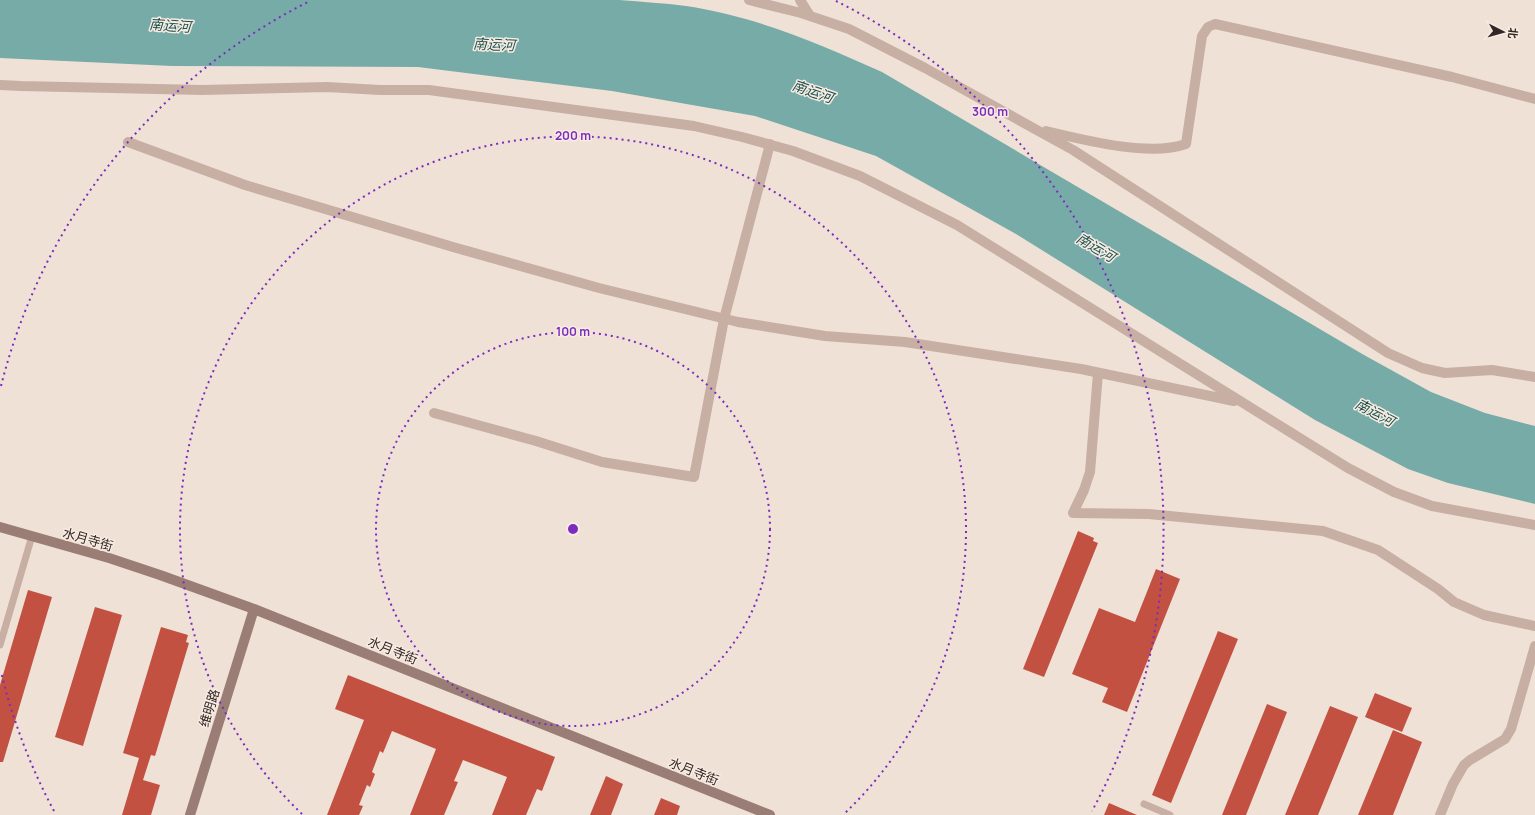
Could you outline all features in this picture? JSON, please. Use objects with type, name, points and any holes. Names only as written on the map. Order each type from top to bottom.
[{"type":"street","points":[[749,0],[810,16],[849,30],[925,68],[1034,128],[1073,150],[1388,352],[1422,368],[1445,373],[1492,370],[1535,378]]},
{"type":"street","points":[[800,0],[810,16]]},
{"type":"street","points":[[1034,128],[1124,147],[1167,148],[1186,144],[1202,36],[1208,27],[1215,24],[1452,77],[1535,99]]},
{"type":"street","points":[[0,85],[29,87],[194,89],[327,87],[429,90],[694,126],[770,144],[860,176],[957,225],[1348,468],[1394,492],[1432,506],[1535,525]]},
{"type":"street","points":[[128,142],[244,185],[453,247],[599,288],[724,319],[825,336],[905,342],[1098,372],[1242,403]]},
{"type":"street","points":[[434,413],[536,441],[602,462],[694,477],[724,319],[770,144]]},
{"type":"street","points":[[1098,372],[1090,472],[1084,490],[1073,513],[1149,514],[1323,531],[1378,550],[1438,589],[1454,602],[1484,615],[1535,626]]},
{"type":"street","name":"水月寺街","points":[[0,527],[153,572],[254,609],[770,815]]},
{"type":"street","name":"维明路","points":[[190,815],[254,609]]},
{"type":"street","points":[[1440,815],[1453,784],[1464,765],[1470,760],[1506,740],[1511,729],[1535,646]]},
{"type":"lane","points":[[0,645],[32,536]]},
{"type":"lane","points":[[1144,804],[1170,815]]},
{"type":"water","name":"南运河","points":[[0,0],[619,0],[686,6],[762,24],[810,41],[882,72],[1364,355],[1431,392],[1485,413],[1535,426],[1535,504],[1448,483],[1408,469],[1315,420],[1016,234],[876,156],[755,116],[612,91],[418,67],[172,66],[0,58]]},
{"type":"building","points":[[1078,531],[1094,538],[1093,541],[1098,543],[1044,677],[1023,669]]},
{"type":"building","points":[[1156,569],[1180,579],[1127,712],[1102,702],[1108,688],[1072,674],[1099,608],[1135,622]]},
{"type":"building","points":[[28,590],[52,597],[3,762],[0,762],[0,685]]},
{"type":"building","points":[[95,607],[122,615],[83,746],[55,737]]},
{"type":"building","points":[[161,627],[188,635],[186,642],[189,643],[155,756],[151,755],[143,780],[160,785],[151,815],[122,815],[139,758],[123,753]]},
{"type":"building","points":[[1218,631],[1238,639],[1171,803],[1152,795]]},
{"type":"building","points":[[348,675],[555,757],[542,791],[537,789],[526,815],[492,815],[507,777],[463,760],[454,781],[458,782],[444,815],[410,815],[436,749],[392,731],[383,753],[380,751],[372,772],[375,774],[370,787],[367,785],[359,805],[363,806],[359,815],[327,815],[364,720],[335,709]]},
{"type":"building","points":[[1375,693],[1412,708],[1402,732],[1365,717]]},
{"type":"building","points":[[1267,704],[1287,712],[1246,815],[1222,815]]},
{"type":"building","points":[[1330,706],[1358,717],[1318,815],[1285,815]]},
{"type":"building","points":[[1393,730],[1422,742],[1393,815],[1358,815]]},
{"type":"building","points":[[606,776],[623,784],[611,815],[590,815]]},
{"type":"building","points":[[661,798],[680,806],[677,815],[654,815]]},
{"type":"building","points":[[1109,803],[1137,815],[1104,815]]}]
